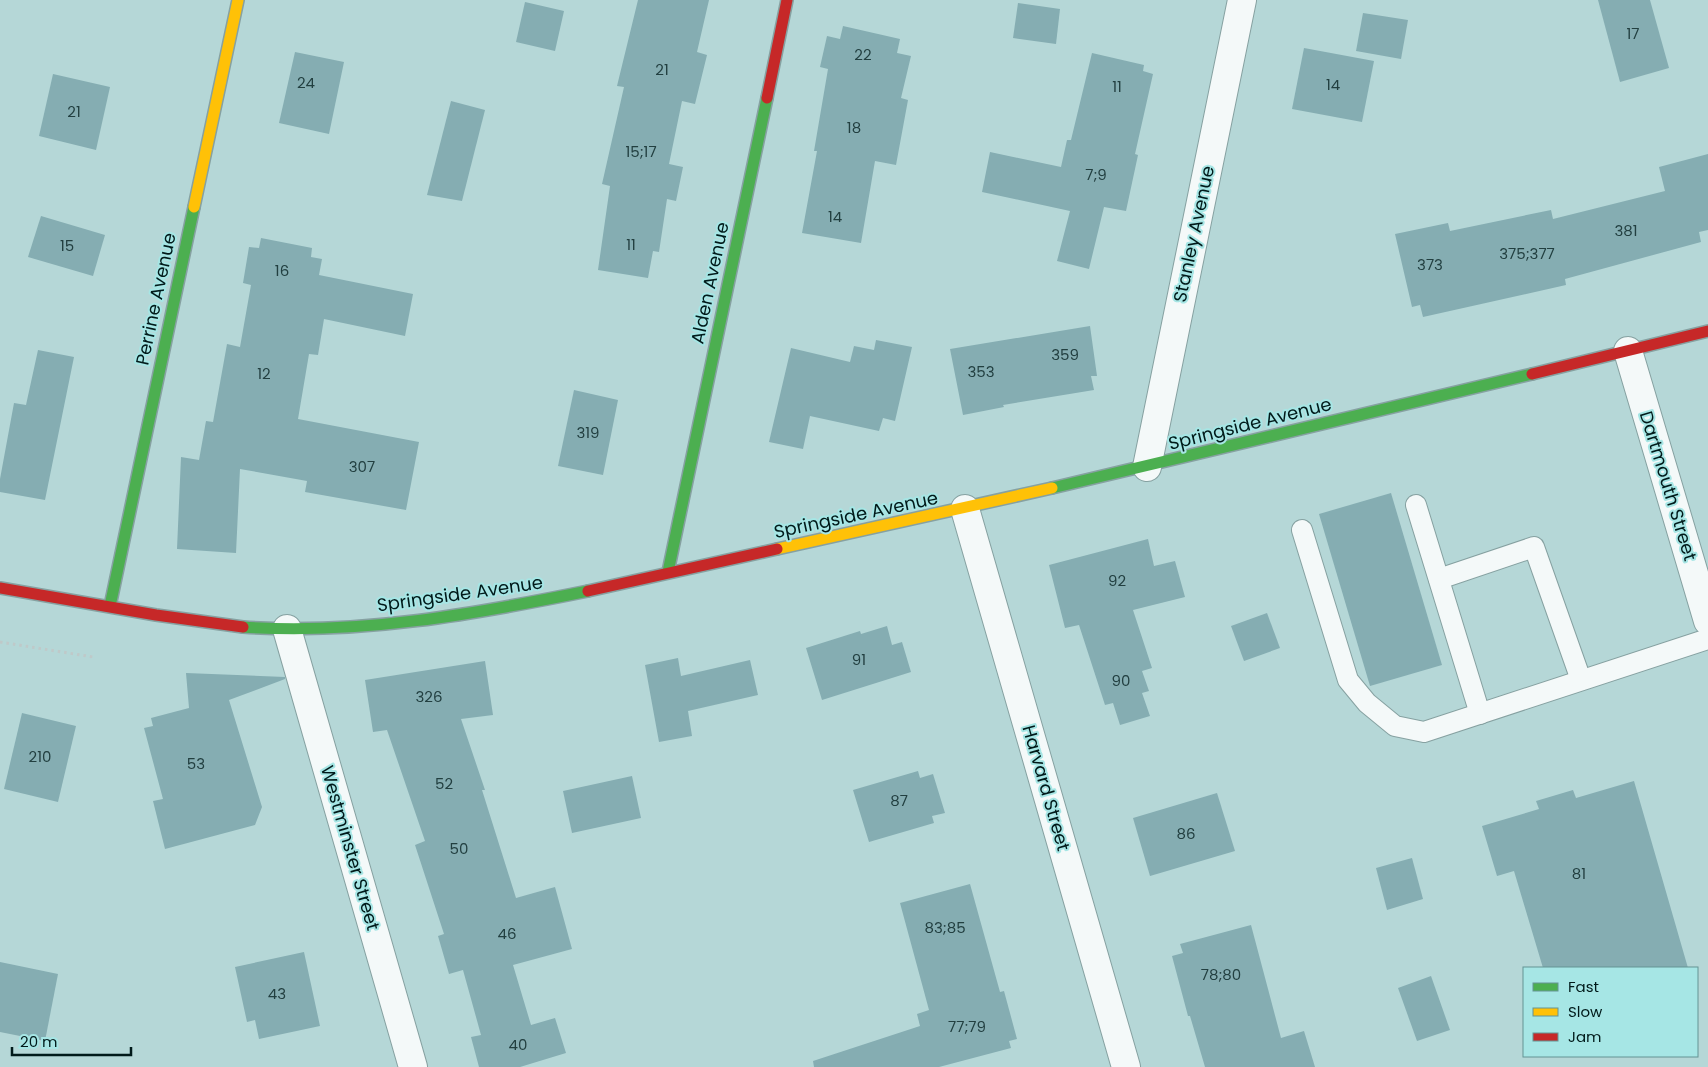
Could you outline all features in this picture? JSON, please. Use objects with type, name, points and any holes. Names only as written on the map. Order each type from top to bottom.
[{"type":"street","name":"Perrine Avenue","points":[[110,606],[238,0]]},
{"type":"street","name":"Alden Avenue","points":[[668,572],[787,0]]},
{"type":"street","name":"Stanley Avenue","points":[[1147,467],[1242,0]]},
{"type":"street","name":"Springside Avenue","points":[[0,588],[241,628],[287,629],[391,624],[552,599],[668,572],[965,509],[1147,467],[1708,331]]},
{"type":"street","name":"Dartmouth Street","points":[[1628,351],[1708,621]]},
{"type":"street","name":"Harvard Street","points":[[965,509],[1126,1067]]},
{"type":"street","name":"Westminster Street","points":[[287,629],[413,1067]]},
{"type":"lane","points":[[1416,505],[1480,714]]},
{"type":"lane","points":[[1302,530],[1348,680],[1367,703],[1396,726],[1424,732],[1708,639]]},
{"type":"lane","points":[[1439,579],[1534,548],[1581,680]]},
{"type":"path","points":[[0,642],[93,657]]},
{"type":"building","points":[[638,0],[709,0],[697,52],[707,55],[695,104],[682,101],[669,164],[683,167],[676,201],[667,199],[659,252],[653,251],[648,278],[598,270],[610,186],[602,184],[624,87],[617,86]]},
{"type":"building","points":[[1598,0],[1650,0],[1669,68],[1620,82]]},
{"type":"building","points":[[525,2],[564,11],[555,51],[516,42]]},
{"type":"building","points":[[1018,3],[1060,9],[1056,44],[1013,38]]},
{"type":"building","points":[[1363,13],[1408,20],[1401,59],[1356,51]]},
{"type":"building","points":[[843,26],[900,39],[897,53],[911,56],[901,98],[908,100],[896,165],[875,161],[861,243],[802,233],[817,151],[814,151],[828,69],[820,67],[827,36],[840,39]]},
{"type":"building","points":[[1304,48],[1374,61],[1362,122],[1292,109]]},
{"type":"building","points":[[295,52],[344,62],[329,134],[279,123]]},
{"type":"building","points":[[1092,53],[1144,65],[1143,71],[1153,74],[1135,154],[1138,155],[1126,211],[1104,207],[1089,269],[1057,261],[1070,211],[982,192],[990,152],[1061,167],[1067,140],[1071,140]]},
{"type":"building","points":[[53,74],[110,87],[96,150],[39,136]]},
{"type":"building","points":[[451,101],[485,110],[462,201],[427,195]]},
{"type":"building","points":[[1708,154],[1708,230],[1699,232],[1701,242],[1565,279],[1566,285],[1423,317],[1420,305],[1412,307],[1395,234],[1448,223],[1450,231],[1551,210],[1553,219],[1665,191],[1659,167]]},
{"type":"building","points":[[41,216],[105,235],[93,276],[28,257]]},
{"type":"building","points":[[261,238],[312,248],[311,257],[322,259],[319,275],[413,294],[405,336],[324,319],[318,355],[309,354],[298,419],[419,442],[406,510],[305,492],[307,481],[240,469],[236,553],[177,549],[181,457],[199,460],[206,421],[213,422],[227,344],[240,347],[251,285],[243,283],[249,247],[259,248]]},
{"type":"building","points":[[1090,326],[1097,376],[1091,376],[1094,390],[1003,405],[1004,407],[963,415],[950,349]]},
{"type":"building","points":[[876,340],[912,347],[895,421],[883,418],[879,431],[810,416],[803,449],[769,442],[791,348],[850,362],[854,346],[874,350]]},
{"type":"building","points":[[38,350],[74,357],[45,500],[0,492],[0,479],[14,403],[26,405]]},
{"type":"building","points":[[574,390],[618,400],[603,475],[558,466]]},
{"type":"building","points":[[1391,493],[1442,665],[1370,686],[1319,514]]},
{"type":"building","points":[[1148,539],[1154,566],[1175,561],[1185,597],[1133,610],[1152,668],[1142,671],[1149,691],[1142,693],[1150,716],[1120,725],[1113,703],[1105,705],[1079,625],[1065,628],[1049,565]]},
{"type":"building","points":[[1267,613],[1280,648],[1244,661],[1231,626]]},
{"type":"building","points":[[887,626],[892,645],[902,642],[911,672],[822,700],[806,648],[860,631],[861,634]]},
{"type":"building","points":[[678,658],[681,676],[750,660],[758,695],[688,711],[692,736],[659,742],[645,665]]},
{"type":"building","points":[[485,661],[493,715],[461,719],[485,790],[482,790],[516,898],[555,887],[572,949],[513,965],[531,1025],[555,1018],[566,1053],[520,1067],[479,1067],[471,1037],[481,1035],[463,970],[449,974],[438,936],[444,934],[415,845],[425,841],[387,730],[373,732],[365,680]]},
{"type":"building","points":[[186,673],[285,677],[285,679],[229,700],[262,807],[255,825],[165,849],[153,801],[163,799],[144,728],[153,726],[151,718],[189,708]]},
{"type":"building","points":[[22,713],[76,726],[58,802],[4,789]]},
{"type":"building","points":[[918,771],[920,778],[933,774],[945,813],[932,816],[934,823],[869,842],[853,790]]},
{"type":"building","points":[[632,776],[641,818],[572,833],[563,791]]},
{"type":"building","points":[[1634,781],[1688,967],[1543,967],[1514,871],[1497,876],[1482,826],[1539,809],[1536,801],[1573,790],[1576,798]]},
{"type":"building","points":[[1217,793],[1235,851],[1150,876],[1133,818]]},
{"type":"building","points":[[1412,858],[1423,899],[1387,910],[1376,868]]},
{"type":"building","points":[[970,884],[1000,992],[1004,991],[1017,1039],[1009,1041],[1011,1048],[939,1067],[814,1067],[813,1061],[920,1026],[917,1014],[929,1010],[900,903]]},
{"type":"building","points":[[1251,925],[1281,1038],[1304,1031],[1315,1067],[1205,1067],[1190,1016],[1188,1016],[1172,956],[1183,953],[1180,944]]},
{"type":"building","points":[[304,952],[320,1026],[259,1039],[255,1020],[247,1022],[235,967]]},
{"type":"building","points":[[0,962],[58,974],[45,1041],[0,1032]]},
{"type":"building","points":[[1431,976],[1450,1030],[1417,1041],[1398,988]]},
{"type":"traffic: fast","points":[[668,572],[767,98]]},
{"type":"traffic: fast","points":[[110,606],[194,207]]},
{"type":"traffic: fast","points":[[1052,488],[1532,374]]},
{"type":"traffic: fast","points":[[243,627],[286,629],[330,628],[417,621],[460,615],[588,591]]},
{"type":"traffic: slow","points":[[194,207],[238,0]]},
{"type":"traffic: slow","points":[[777,549],[1052,488]]},
{"type":"traffic: jam","points":[[767,98],[787,0]]},
{"type":"traffic: jam","points":[[1532,374],[1708,331]]},
{"type":"traffic: jam","points":[[588,591],[777,549]]},
{"type":"traffic: jam","points":[[0,588],[156,615],[243,627]]}]
